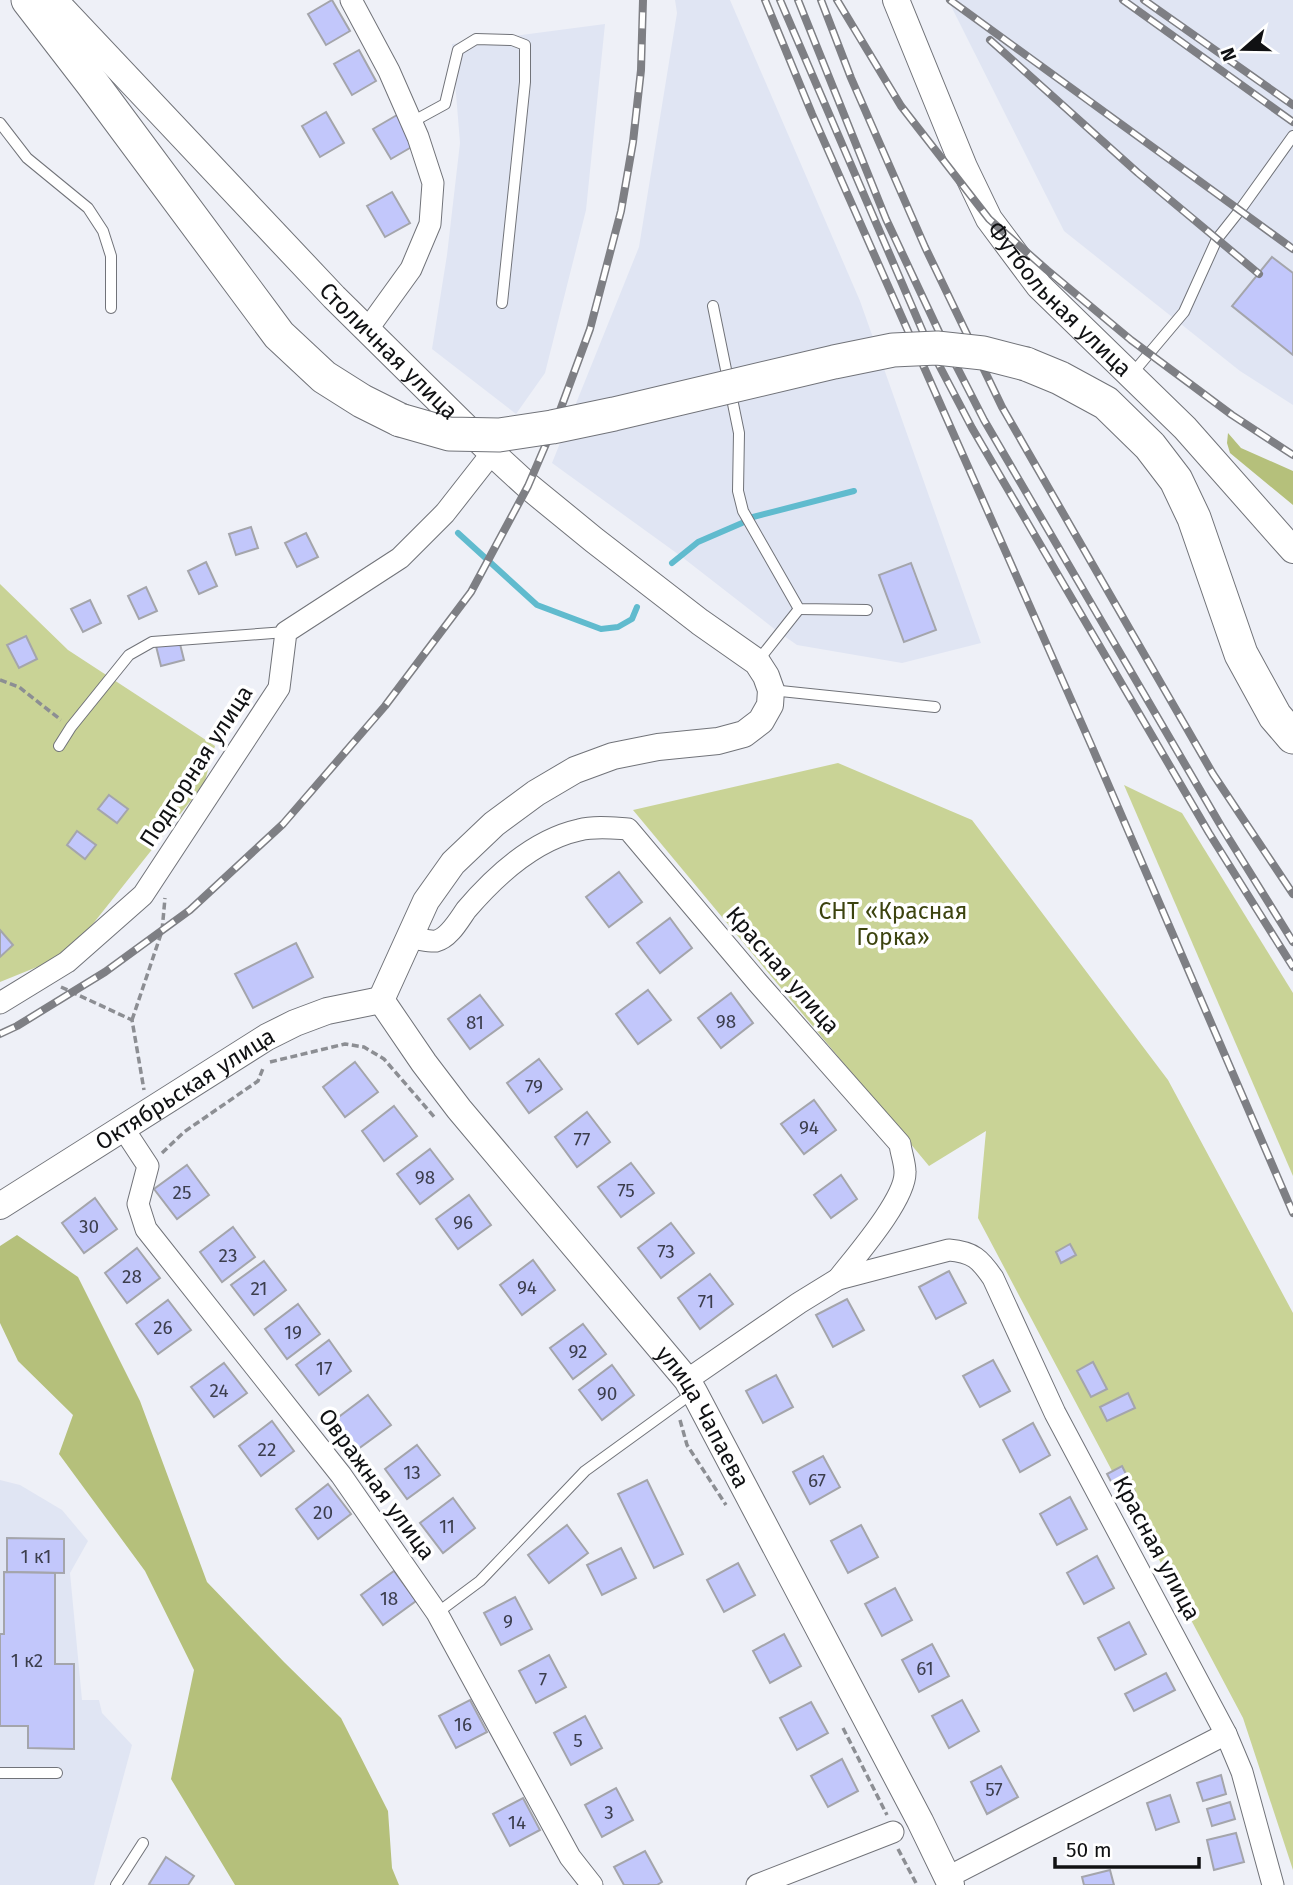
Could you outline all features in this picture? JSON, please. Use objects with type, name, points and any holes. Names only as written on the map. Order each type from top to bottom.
[{"type":"main road","points":[[28,0],[279,335],[324,377],[362,401],[400,419],[449,433],[499,435],[614,414],[893,350],[937,348],[983,353],[1026,364],[1060,378],[1106,403],[1150,446],[1176,480],[1194,518],[1241,654],[1275,716],[1293,737]]},
{"type":"street","name":"Столичная улица","points":[[54,0],[334,298],[492,453],[594,540],[700,622],[757,662]]},
{"type":"street","points":[[351,0],[389,71],[412,122],[433,183],[430,224],[411,269],[367,330]]},
{"type":"street","name":"Футбольная улица","points":[[896,0],[964,167],[989,219],[1039,286],[1185,428],[1293,550]]},
{"type":"street","points":[[286,632],[400,558],[445,513],[492,453]]},
{"type":"street","name":"Подгорная улица","points":[[0,1003],[68,962],[143,895],[279,688],[286,632]]},
{"type":"street","points":[[382,1000],[426,901],[453,863],[494,824],[536,793],[575,770],[613,756],[658,747],[718,741],[744,734],[761,721],[770,705],[771,690],[757,662]]},
{"type":"street","name":"Красная улица","points":[[410,938],[437,941],[448,934],[489,885],[519,860],[553,838],[580,829],[628,829],[758,983],[900,1144],[906,1174],[899,1193],[881,1223],[838,1279]]},
{"type":"street","name":"Октябрьская улица","points":[[0,1206],[267,1037],[327,1011],[382,1000]]},
{"type":"street","name":"улица Чапаева","points":[[382,1000],[459,1110],[686,1392],[949,1881]]},
{"type":"street","points":[[123,1128],[148,1166]]},
{"type":"street","name":"Овражная улица","points":[[148,1166],[138,1204],[146,1229],[341,1475],[437,1613],[570,1857],[592,1885]]},
{"type":"street","name":"Красная улица","points":[[838,1279],[949,1250],[966,1251],[983,1263],[993,1278],[1055,1413],[1226,1734],[1242,1772],[1273,1885]]},
{"type":"street","points":[[686,1392],[799,1303],[838,1279]]},
{"type":"street","points":[[949,1881],[1226,1734]]},
{"type":"street","points":[[757,1885],[893,1832]]},
{"type":"lane","points":[[412,122],[445,104],[458,50],[476,39],[512,40],[525,45],[526,82],[502,303]]},
{"type":"lane","points":[[0,123],[27,158],[88,208],[103,231],[111,256],[111,308]]},
{"type":"lane","points":[[1130,375],[1184,312],[1217,239],[1293,136]]},
{"type":"lane","points":[[713,306],[739,433],[738,491],[743,511],[799,609]]},
{"type":"lane","points":[[799,609],[867,610]]},
{"type":"lane","points":[[757,662],[799,609]]},
{"type":"lane","points":[[59,746],[129,655],[152,642],[286,632]]},
{"type":"lane","points":[[771,690],[935,708]]},
{"type":"lane","points":[[437,1613],[480,1581],[585,1471],[686,1392]]},
{"type":"lane","points":[[0,1773],[57,1773]]},
{"type":"lane","points":[[116,1885],[143,1843]]},
{"type":"path","points":[[0,680],[19,687],[71,727]]},
{"type":"path","points":[[148,1113],[132,1020],[162,931],[166,892]]},
{"type":"path","points":[[43,977],[71,993],[132,1020]]},
{"type":"path","points":[[148,1166],[184,1132],[258,1081],[265,1064],[345,1044],[364,1047],[384,1059],[439,1123]]},
{"type":"path","points":[[686,1392],[687,1445],[731,1512]]},
{"type":"path","points":[[838,1717],[886,1814],[898,1848],[917,1885]]},
{"type":"shaded area","points":[[675,0],[730,0],[860,301],[981,643],[902,663],[797,645],[552,463],[639,247],[677,13]]},
{"type":"shaded area","points":[[948,0],[1293,0],[1293,405],[1240,371],[1064,231]]},
{"type":"shaded area","points":[[605,24],[586,210],[545,373],[516,414],[432,349],[447,255],[460,143],[452,44]]},
{"type":"shaded area","points":[[0,1480],[20,1485],[62,1510],[88,1541],[70,1573],[82,1700],[99,1700],[102,1713],[132,1745],[94,1885],[0,1885]]},
{"type":"green space","points":[[1228,433],[1241,448],[1293,471],[1293,505],[1230,453]]},
{"type":"green space","points":[[0,584],[68,650],[215,746],[204,784],[69,954],[0,982]]},
{"type":"green space","name":"СНТ «Красная Горка»","points":[[838,763],[972,820],[1168,1080],[1293,1313],[1293,1870],[1243,1718],[978,1218],[986,1131],[929,1166],[633,810]]},
{"type":"green space","points":[[1124,785],[1182,813],[1293,993],[1293,1176]]},
{"type":"green space","points":[[17,1235],[78,1277],[140,1401],[207,1582],[341,1718],[388,1811],[392,1868],[399,1885],[235,1885],[171,1779],[194,1670],[145,1571],[59,1454],[73,1415],[18,1361],[0,1323],[0,1246]]},
{"type":"building","points":[[332,0],[350,31],[326,45],[308,14]]},
{"type":"building","points":[[359,50],[376,81],[352,95],[334,64]]},
{"type":"building","points":[[326,112],[344,143],[320,157],[302,126]]},
{"type":"building","points":[[397,115],[415,145],[391,159],[373,129]]},
{"type":"building","points":[[392,192],[410,223],[385,237],[367,206]]},
{"type":"building","points":[[1272,257],[1293,273],[1293,355],[1232,306]]},
{"type":"building","points":[[251,527],[258,548],[236,555],[229,534]]},
{"type":"building","points":[[306,533],[318,557],[297,567],[285,543]]},
{"type":"building","points":[[206,562],[217,586],[199,594],[188,571]]},
{"type":"building","points":[[911,563],[936,630],[904,642],[879,575]]},
{"type":"building","points":[[146,587],[157,611],[139,619],[128,596]]},
{"type":"building","points":[[90,600],[101,623],[83,632],[71,609]]},
{"type":"building","points":[[26,636],[37,659],[19,668],[7,645]]},
{"type":"building","points":[[179,640],[184,660],[161,666],[156,646]]},
{"type":"building","points":[[109,795],[128,809],[117,823],[98,809]]},
{"type":"building","points":[[77,831],[96,845],[85,859],[67,845]]},
{"type":"building","points":[[619,872],[642,902],[609,927],[586,897]]},
{"type":"building","points":[[670,918],[692,948],[660,973],[637,943]]},
{"type":"building","points":[[0,930],[13,945],[0,957]]},
{"type":"building","points":[[296,943],[313,977],[253,1008],[235,974]]},
{"type":"building","points":[[648,990],[671,1020],[638,1044],[616,1014]]},
{"type":"building","points":[[731,993],[753,1023],[721,1048],[698,1018]]},
{"type":"building","points":[[480,995],[503,1025],[470,1049],[448,1019]]},
{"type":"building","points":[[539,1059],[562,1089],[529,1113],[507,1083]]},
{"type":"building","points":[[355,1062],[378,1092],[345,1117],[323,1087]]},
{"type":"building","points":[[814,1100],[836,1130],[804,1154],[781,1124]]},
{"type":"building","points":[[394,1106],[417,1136],[384,1161],[362,1131]]},
{"type":"building","points":[[587,1112],[610,1142],[577,1167],[555,1137]]},
{"type":"building","points":[[430,1149],[453,1179],[420,1204],[397,1174]]},
{"type":"building","points":[[631,1163],[654,1193],[621,1217],[598,1187]]},
{"type":"building","points":[[187,1165],[209,1195],[177,1219],[154,1189]]},
{"type":"building","points":[[841,1175],[857,1199],[831,1218],[814,1195]]},
{"type":"building","points":[[469,1195],[491,1225],[458,1249],[436,1219]]},
{"type":"building","points":[[95,1198],[117,1229],[84,1253],[62,1223]]},
{"type":"building","points":[[671,1223],[694,1253],[661,1278],[638,1248]]},
{"type":"building","points":[[233,1227],[255,1257],[222,1282],[200,1252]]},
{"type":"building","points":[[1070,1244],[1076,1255],[1061,1263],[1056,1252]]},
{"type":"building","points":[[137,1248],[160,1278],[127,1303],[105,1273]]},
{"type":"building","points":[[533,1260],[555,1290],[522,1315],[500,1285]]},
{"type":"building","points":[[264,1261],[286,1290],[254,1315],[231,1285]]},
{"type":"building","points":[[949,1271],[966,1303],[936,1319],[919,1287]]},
{"type":"building","points":[[710,1274],[733,1304],[700,1329],[678,1298]]},
{"type":"building","points":[[847,1299],[864,1330],[833,1347],[816,1315]]},
{"type":"building","points":[[168,1300],[191,1330],[158,1354],[136,1324]]},
{"type":"building","points":[[298,1304],[320,1334],[287,1359],[265,1329]]},
{"type":"building","points":[[583,1324],[606,1354],[573,1379],[550,1348]]},
{"type":"building","points":[[329,1340],[351,1371],[319,1395],[296,1365]]},
{"type":"building","points":[[993,1360],[1010,1391],[980,1407],[963,1376]]},
{"type":"building","points":[[1093,1362],[1107,1389],[1091,1397],[1077,1371]]},
{"type":"building","points":[[224,1363],[247,1393],[214,1417],[191,1387]]},
{"type":"building","points":[[612,1365],[634,1395],[602,1420],[579,1390]]},
{"type":"building","points":[[776,1375],[793,1407],[763,1423],[746,1391]]},
{"type":"building","points":[[1128,1393],[1135,1408],[1107,1421],[1100,1407]]},
{"type":"building","points":[[368,1395],[391,1425],[358,1449],[336,1419]]},
{"type":"building","points":[[272,1421],[294,1451],[261,1476],[239,1446]]},
{"type":"building","points":[[1033,1423],[1050,1455],[1020,1472],[1003,1440]]},
{"type":"building","points":[[417,1445],[440,1475],[407,1499],[385,1469]]},
{"type":"building","points":[[823,1456],[840,1487],[810,1504],[793,1472]]},
{"type":"building","points":[[1122,1466],[1135,1492],[1121,1500],[1107,1474]]},
{"type":"building","points":[[647,1480],[683,1554],[654,1568],[618,1494]]},
{"type":"building","points":[[328,1484],[351,1514],[318,1539],[296,1509]]},
{"type":"building","points":[[1070,1497],[1087,1529],[1057,1545],[1040,1514]]},
{"type":"building","points":[[453,1498],[475,1528],[443,1553],[420,1523]]},
{"type":"building","points":[[567,1525],[588,1553],[549,1583],[528,1555]]},
{"type":"building","points":[[861,1525],[878,1557],[848,1573],[831,1541]]},
{"type":"building","points":[[7,1538],[64,1539],[64,1573],[7,1572]]},
{"type":"building","points":[[621,1548],[636,1578],[602,1595],[587,1565]]},
{"type":"building","points":[[1097,1556],[1114,1588],[1084,1604],[1067,1573]]},
{"type":"building","points":[[738,1563],[755,1595],[724,1612],[707,1580]]},
{"type":"building","points":[[394,1571],[416,1601],[383,1625],[361,1595]]},
{"type":"building","points":[[4,1572],[55,1573],[55,1664],[74,1664],[74,1749],[28,1748],[28,1726],[0,1726],[0,1634],[4,1634]]},
{"type":"building","points":[[895,1588],[912,1620],[882,1636],[865,1604]]},
{"type":"building","points":[[515,1597],[532,1629],[501,1645],[484,1613]]},
{"type":"building","points":[[1129,1622],[1146,1654],[1115,1670],[1098,1638]]},
{"type":"building","points":[[784,1634],[801,1666],[770,1683],[753,1651]]},
{"type":"building","points":[[932,1644],[949,1676],[919,1692],[902,1660]]},
{"type":"building","points":[[549,1655],[566,1687],[536,1703],[519,1671]]},
{"type":"building","points":[[1166,1673],[1175,1690],[1134,1711],[1125,1694]]},
{"type":"building","points":[[470,1700],[487,1732],[456,1748],[439,1716]]},
{"type":"building","points":[[962,1700],[979,1731],[949,1748],[932,1716]]},
{"type":"building","points":[[811,1702],[828,1733],[797,1750],[780,1718]]},
{"type":"building","points":[[585,1716],[602,1748],[571,1765],[554,1733]]},
{"type":"building","points":[[842,1759],[858,1791],[828,1807],[811,1776]]},
{"type":"building","points":[[1001,1766],[1018,1797],[987,1814],[971,1782]]},
{"type":"building","points":[[1221,1775],[1226,1794],[1203,1801],[1197,1783]]},
{"type":"building","points":[[616,1788],[633,1820],[602,1837],[585,1805]]},
{"type":"building","points":[[1170,1795],[1179,1822],[1156,1830],[1147,1803]]},
{"type":"building","points":[[523,1798],[540,1830],[510,1846],[493,1814]]},
{"type":"building","points":[[1230,1802],[1235,1819],[1212,1826],[1207,1809]]},
{"type":"building","points":[[1236,1833],[1244,1862],[1214,1870],[1207,1840]]},
{"type":"building","points":[[645,1851],[662,1882],[657,1885],[624,1885],[614,1867]]},
{"type":"building","points":[[166,1857],[194,1876],[188,1885],[149,1884]]},
{"type":"building","points":[[1110,1870],[1114,1885],[1084,1885],[1082,1877]]},
{"type":"waterway","points":[[753,517],[854,491]]},
{"type":"waterway","points":[[672,563],[698,542],[742,523]]},
{"type":"waterway","points":[[458,533],[537,605],[601,629],[618,627],[632,619],[637,607]]},
{"type":"railway","points":[[0,1034],[105,972],[190,910],[283,824],[385,706],[471,592],[528,486],[558,416],[590,329],[621,211],[633,142],[641,70],[643,0]]},
{"type":"railway","points":[[765,0],[812,114],[1092,747],[1293,1213]]},
{"type":"railway","points":[[780,0],[929,346],[972,428],[1209,833],[1293,967]]},
{"type":"railway","points":[[798,0],[886,219],[984,420],[1221,826],[1293,942]]},
{"type":"railway","points":[[821,0],[851,78],[925,247],[1002,407],[1213,774],[1293,894]]},
{"type":"railway","points":[[837,0],[901,106],[989,219],[1131,340],[1232,415],[1293,455]]},
{"type":"railway","points":[[950,0],[1293,249]]},
{"type":"railway","points":[[1123,0],[1293,122]]},
{"type":"railway","points":[[1144,0],[1293,105]]},
{"type":"railway","points":[[990,40],[1138,173],[1259,274]]}]
